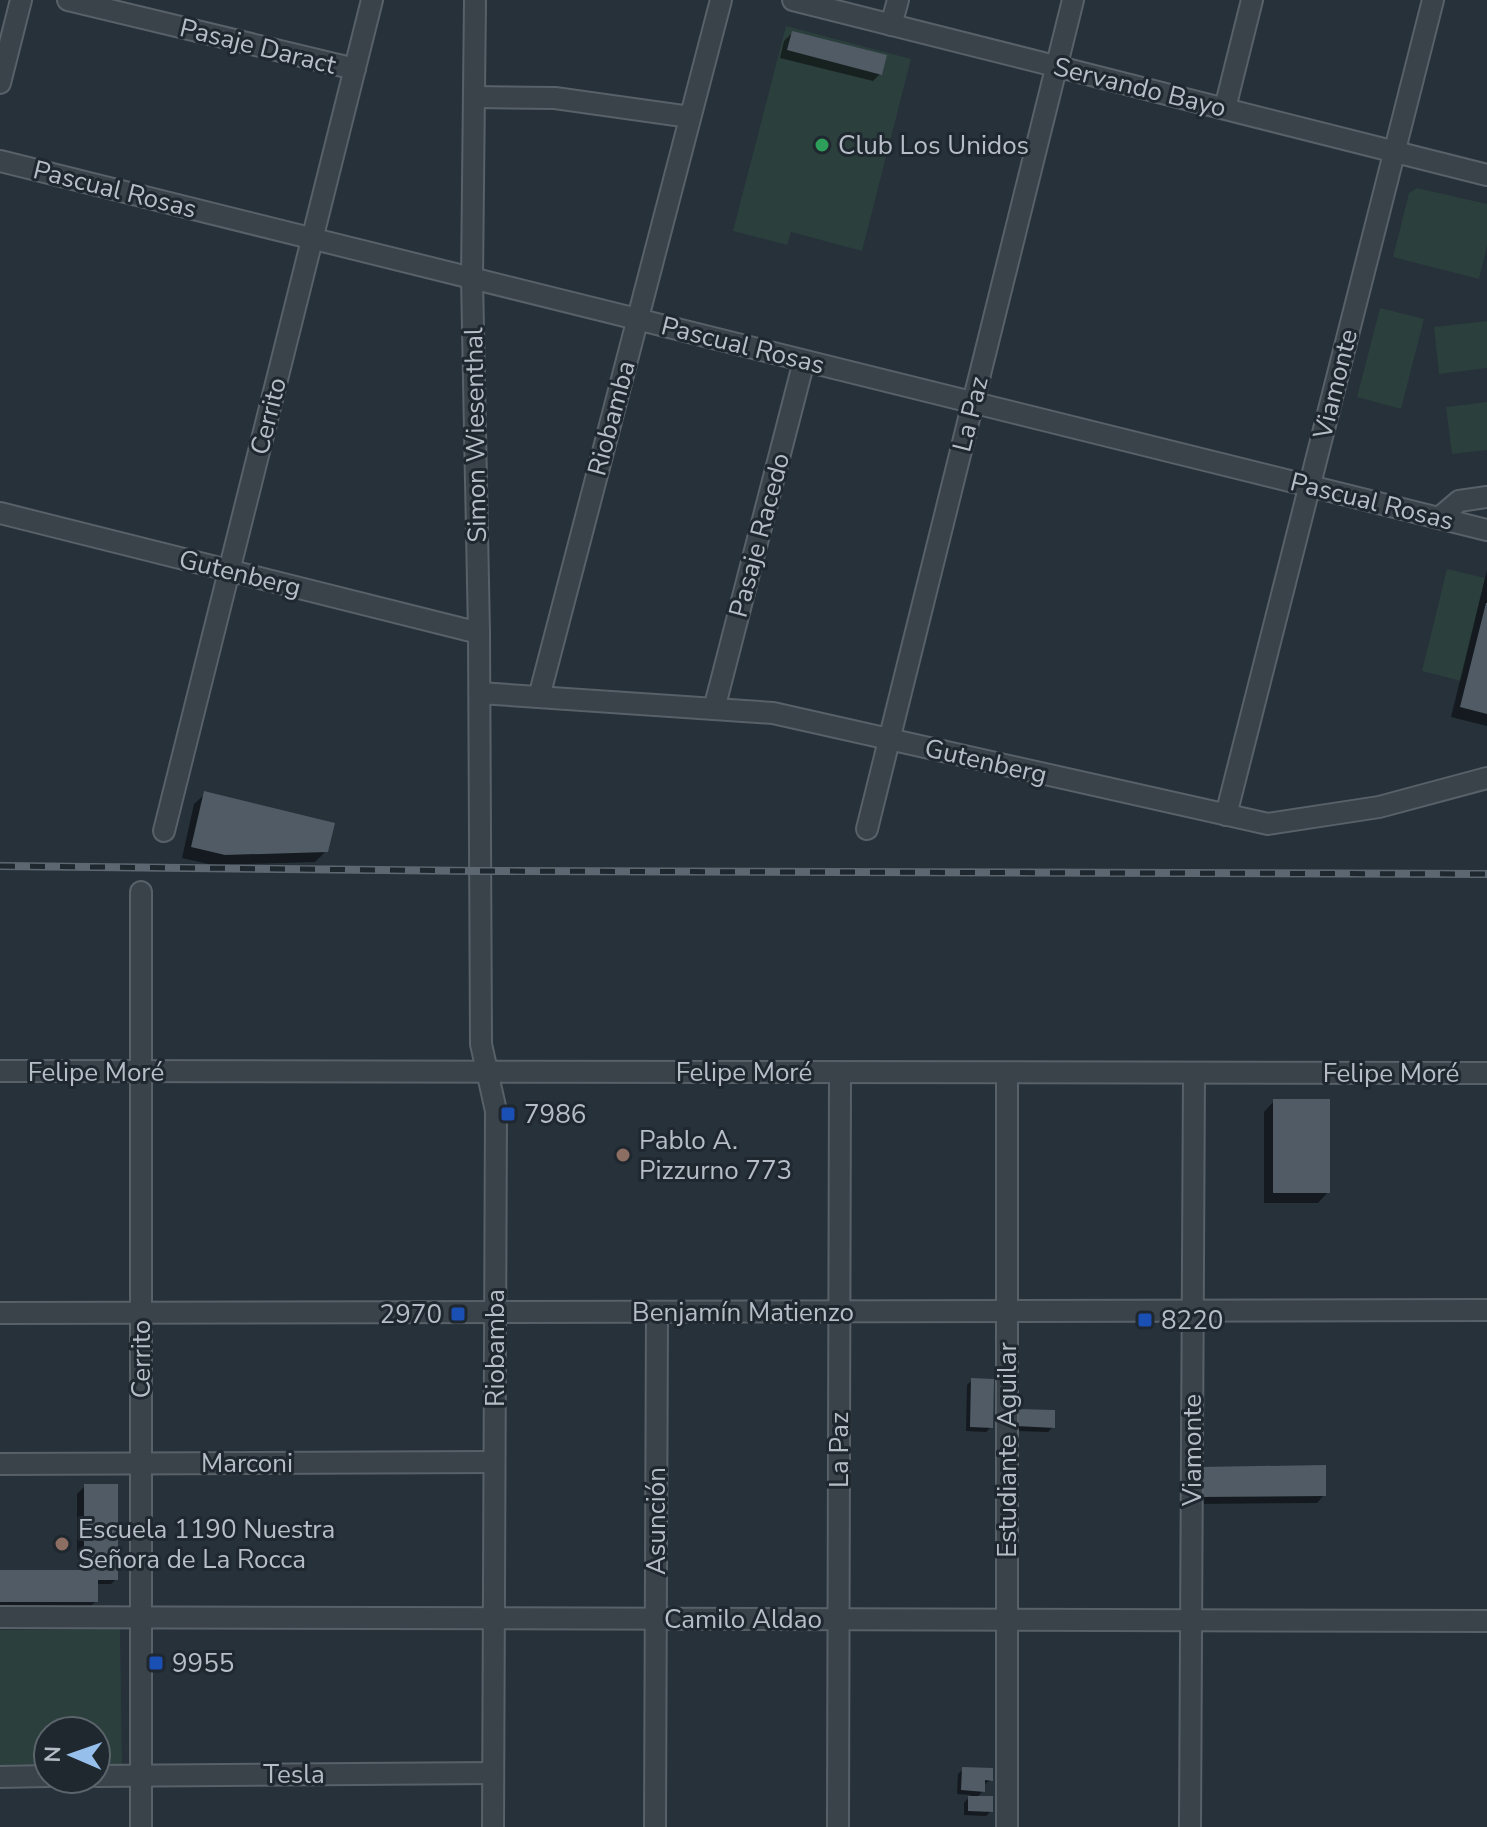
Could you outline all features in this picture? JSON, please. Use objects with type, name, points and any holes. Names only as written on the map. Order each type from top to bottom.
[{"type":"street","points":[[0,83],[21,0]]},
{"type":"street","name":"Pasaje Daract","points":[[68,0],[355,69]]},
{"type":"street","name":"Cerrito","points":[[164,831],[372,0]]},
{"type":"street","name":"Simon Wiesenthal","points":[[475,0],[472,278],[481,871]]},
{"type":"street","name":"Riobamba","points":[[539,697],[721,0]]},
{"type":"street","name":"Servando Bayo","points":[[793,0],[1487,175]]},
{"type":"street","points":[[891,25],[898,0]]},
{"type":"street","name":"La Paz","points":[[867,829],[1073,0]]},
{"type":"street","points":[[1225,108],[1252,0]]},
{"type":"street","name":"Viamonte","points":[[1226,815],[1433,0]]},
{"type":"street","points":[[475,97],[555,98],[690,117]]},
{"type":"street","name":"Pascual Rosas","points":[[0,161],[1487,530]]},
{"type":"street","name":"Pasaje Racedo","points":[[714,709],[804,361]]},
{"type":"street","points":[[1439,518],[1459,501],[1487,497]]},
{"type":"street","name":"Gutenberg","points":[[0,513],[479,633]]},
{"type":"street","name":"Gutenberg","points":[[480,693],[773,713],[1268,824],[1379,807],[1487,778]]},
{"type":"street","name":"Riobamba","points":[[481,871],[481,1044],[496,1111],[493,1827]]},
{"type":"street","name":"Cerrito","points":[[141,892],[141,1827]]},
{"type":"street","name":"Felipe Moré","points":[[0,1071],[1487,1073]]},
{"type":"street","name":"La Paz","points":[[838,1827],[840,1073]]},
{"type":"street","name":"Estudiante Aguilar","points":[[1007,1073],[1007,1827]]},
{"type":"street","name":"Viamonte","points":[[1190,1827],[1194,1073]]},
{"type":"street","name":"Benjamín Matienzo","points":[[0,1313],[1487,1310]]},
{"type":"street","name":"Asunción","points":[[655,1827],[657,1312]]},
{"type":"street","name":"Marconi","points":[[0,1464],[494,1462]]},
{"type":"street","name":"Camilo Aldao","points":[[0,1617],[1487,1621]]},
{"type":"street","name":"Tesla","points":[[112,1776],[493,1773]]},
{"type":"street","points":[[0,1777],[32,1776]]},
{"type":"green space","name":"Club Los Unidos","points":[[786,26],[911,59],[862,251],[791,232],[787,245],[733,231]]},
{"type":"green space","points":[[1417,188],[1487,204],[1487,246],[1479,279],[1393,257],[1409,193]]},
{"type":"green space","points":[[1380,308],[1424,319],[1401,409],[1357,397]]},
{"type":"green space","points":[[1487,321],[1487,368],[1439,374],[1434,327]]},
{"type":"green space","points":[[1487,402],[1487,450],[1452,454],[1446,407]]},
{"type":"green space","points":[[1447,569],[1485,578],[1461,681],[1422,671]]},
{"type":"green space","points":[[120,1629],[122,1765],[112,1765],[112,1715],[32,1715],[32,1765],[0,1766],[0,1630]]},
{"type":"building","points":[[792,31],[887,55],[882,75],[787,50]]},
{"type":"building","points":[[1487,603],[1487,714],[1460,707]]},
{"type":"building","points":[[204,791],[335,823],[328,852],[225,855],[191,847]]},
{"type":"building","points":[[1273,1099],[1330,1099],[1330,1193],[1273,1193]]},
{"type":"building","points":[[971,1378],[994,1379],[993,1428],[970,1427]]},
{"type":"building","points":[[1017,1409],[1055,1410],[1055,1428],[1016,1426]]},
{"type":"building","points":[[1326,1465],[1326,1496],[1198,1497],[1198,1467]]},
{"type":"building","points":[[84,1484],[118,1484],[118,1580],[98,1580],[98,1602],[0,1602],[0,1570],[84,1570]]},
{"type":"building","points":[[962,1767],[993,1768],[993,1781],[985,1780],[985,1792],[961,1790]]},
{"type":"building","points":[[968,1796],[993,1796],[993,1812],[968,1811]]},
{"type":"railway","points":[[0,866],[481,871],[1487,874]]},
{"type":"place","name":"Club Los Unidos","points":[[822,145]]},
{"type":"place","name":"7986","points":[[508,1114]]},
{"type":"place","name":"Pablo A. Pizzurno 773","points":[[623,1155]]},
{"type":"place","name":"2970","points":[[458,1314]]},
{"type":"place","name":"8220","points":[[1145,1320]]},
{"type":"place","name":"Escuela 1190 Nuestra Señora de La Rocca","points":[[62,1544]]},
{"type":"place","name":"9955","points":[[156,1663]]}]
